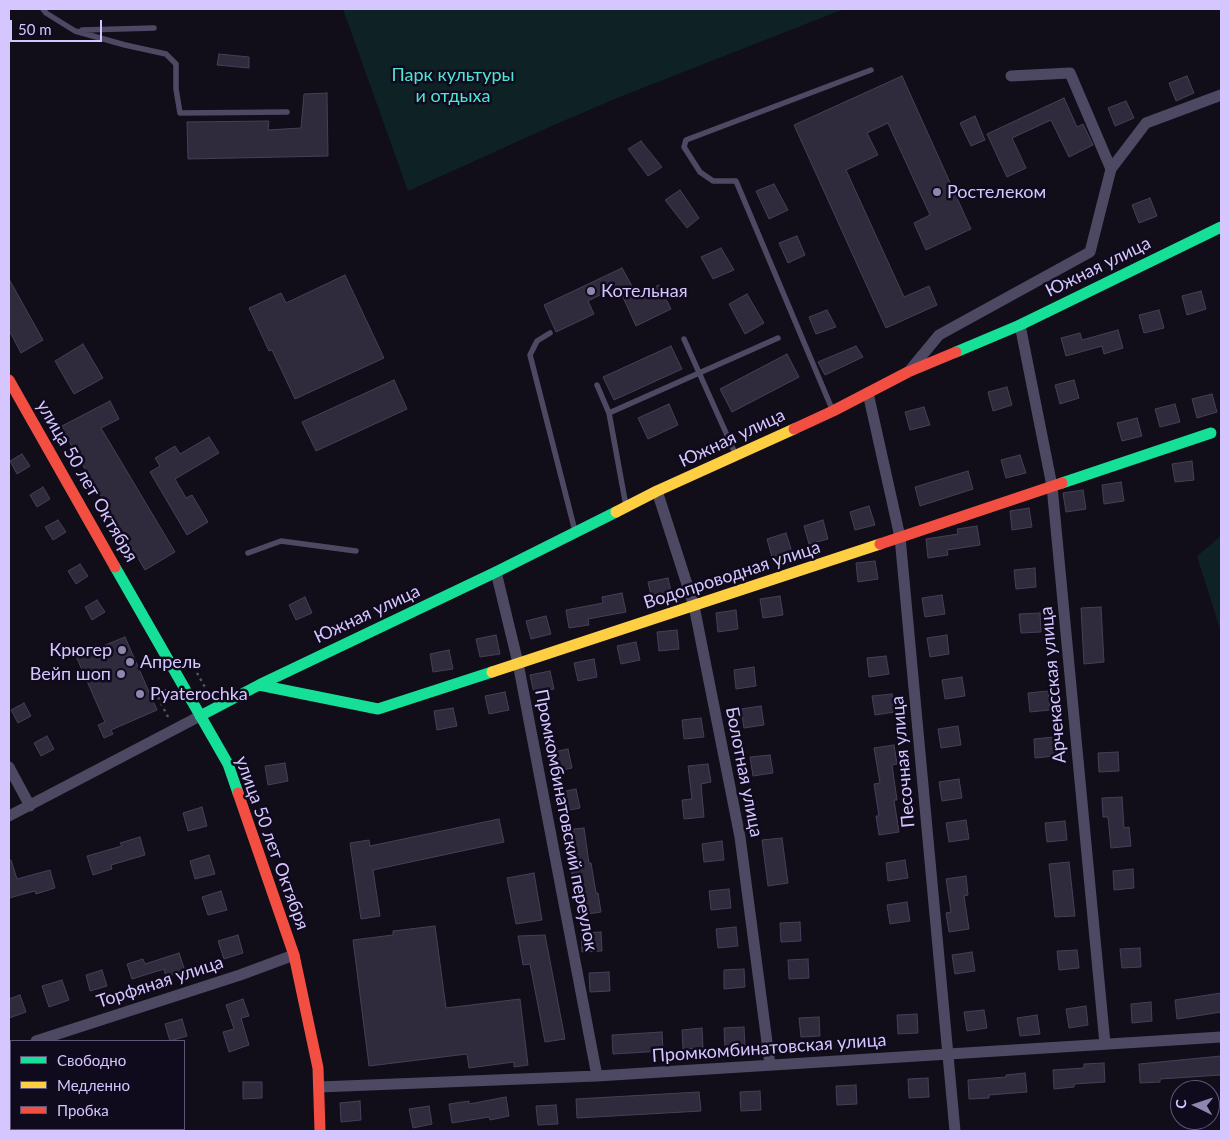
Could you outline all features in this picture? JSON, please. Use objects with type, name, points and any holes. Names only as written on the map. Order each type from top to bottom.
[{"type":"street","points":[[1011,76],[1070,73],[1111,169]]},
{"type":"street","points":[[908,372],[939,335],[1090,252],[1111,169],[1146,123],[1221,95]]},
{"type":"street","name":"Южная улица","points":[[200,716],[259,684],[496,572],[658,491],[833,410],[908,372],[1020,325],[1221,227]]},
{"type":"street","name":"Арчекасская улица","points":[[1020,325],[1052,486],[1105,1044]]},
{"type":"street","name":"улица 50 лет Октября","points":[[9,380],[228,764],[294,955],[318,1068],[320,1131]]},
{"type":"street","name":"Песочная улица","points":[[868,393],[900,537],[955,1131]]},
{"type":"street","name":"Водопроводная улица","points":[[259,684],[378,709],[694,606],[1211,432]]},
{"type":"street","name":"Болотная улица","points":[[658,491],[694,606],[740,837],[770,1065]]},
{"type":"street","name":"Промкомбинатовский переулок","points":[[496,572],[518,663],[597,1076]]},
{"type":"street","points":[[9,816],[200,716]]},
{"type":"street","points":[[9,767],[30,806]]},
{"type":"street","name":"Торфяная улица","points":[[39,1040],[240,975],[294,955]]},
{"type":"street","name":"Промкомбинатовская улица","points":[[319,1087],[597,1076],[1221,1037]]},
{"type":"lane","points":[[43,9],[46,13],[75,31],[166,54],[176,64],[176,89],[180,113],[287,112]]},
{"type":"lane","points":[[75,31],[154,28]]},
{"type":"lane","points":[[833,410],[736,182],[713,181],[700,172],[684,147],[686,140],[872,70]]},
{"type":"lane","points":[[550,333],[537,341],[530,355],[576,533]]},
{"type":"lane","points":[[609,412],[778,338]]},
{"type":"lane","points":[[684,339],[736,454]]},
{"type":"lane","points":[[597,385],[609,412],[626,508]]},
{"type":"lane","points":[[248,553],[281,541],[356,551]]},
{"type":"path","points":[[197,673],[210,696],[218,693]]},
{"type":"path","points":[[168,717],[157,695],[169,688]]},
{"type":"green space","name":"Парк культуры и отдыха","points":[[343,9],[844,9],[622,96],[408,191]]},
{"type":"green space","points":[[1221,536],[1221,632],[1197,556]]},
{"type":"building","points":[[219,54],[249,57],[249,68],[217,65]]},
{"type":"building","name":"Ростелеком","points":[[902,76],[971,229],[926,250],[914,223],[930,215],[888,123],[867,133],[878,155],[846,170],[904,297],[929,286],[937,305],[886,328],[794,125]]},
{"type":"building","points":[[1187,76],[1194,93],[1176,101],[1169,83]]},
{"type":"building","points":[[327,93],[328,156],[188,159],[187,122],[269,121],[268,130],[301,128],[304,94]]},
{"type":"building","points":[[1064,98],[1077,127],[1083,124],[1093,145],[1069,157],[1051,120],[1012,138],[1026,168],[1007,177],[987,134]]},
{"type":"building","points":[[1126,101],[1134,118],[1115,126],[1108,108]]},
{"type":"building","points":[[975,116],[985,140],[971,146],[960,123]]},
{"type":"building","points":[[641,141],[662,167],[648,176],[628,149]]},
{"type":"building","points":[[774,184],[788,210],[769,219],[756,191]]},
{"type":"building","points":[[680,190],[699,218],[687,228],[665,200]]},
{"type":"building","points":[[1150,198],[1157,216],[1139,223],[1132,205]]},
{"type":"building","points":[[797,236],[805,255],[788,263],[779,243]]},
{"type":"building","points":[[721,248],[734,270],[713,279],[701,257]]},
{"type":"building","name":"Котельная","points":[[622,268],[637,295],[659,285],[671,309],[636,326],[618,286],[588,301],[594,314],[556,332],[544,305]]},
{"type":"building","points":[[345,275],[384,358],[295,399],[272,350],[269,351],[249,308],[281,293],[286,303]]},
{"type":"building","points":[[9,279],[43,340],[21,353],[9,330]]},
{"type":"building","points":[[1201,291],[1206,309],[1187,315],[1182,296]]},
{"type":"building","points":[[747,294],[764,323],[745,334],[729,304]]},
{"type":"building","points":[[827,310],[836,327],[816,334],[809,317]]},
{"type":"building","points":[[1159,310],[1164,328],[1144,333],[1139,315]]},
{"type":"building","points":[[1118,330],[1123,348],[1104,354],[1102,346],[1066,356],[1061,338],[1080,333],[1082,340]]},
{"type":"building","points":[[83,344],[103,378],[74,394],[55,361]]},
{"type":"building","points":[[671,346],[682,369],[614,400],[603,377]]},
{"type":"building","points":[[856,346],[863,357],[825,375],[818,362]]},
{"type":"building","points":[[787,354],[799,377],[732,412],[720,389]]},
{"type":"building","points":[[394,380],[407,409],[316,451],[302,422]]},
{"type":"building","points":[[1074,380],[1079,398],[1060,404],[1055,385]]},
{"type":"building","points":[[1007,387],[1012,405],[993,411],[988,392]]},
{"type":"building","points":[[1212,394],[1217,412],[1197,418],[1192,399]]},
{"type":"building","points":[[110,401],[119,419],[101,428],[175,552],[145,570],[72,447],[62,426]]},
{"type":"building","points":[[669,404],[678,425],[648,439],[638,418]]},
{"type":"building","points":[[1175,404],[1180,422],[1160,427],[1155,409]]},
{"type":"building","points":[[924,407],[930,425],[910,430],[905,412]]},
{"type":"building","points":[[1137,418],[1142,436],[1122,441],[1117,423]]},
{"type":"building","points":[[209,437],[219,453],[175,479],[186,498],[192,495],[208,522],[187,535],[150,472],[160,466],[155,458],[175,446],[180,454]]},
{"type":"building","points":[[22,454],[30,466],[17,474],[10,461]]},
{"type":"building","points":[[1020,455],[1026,473],[1006,478],[1001,460]]},
{"type":"building","points":[[1192,461],[1194,480],[1175,482],[1172,464]]},
{"type":"building","points":[[968,471],[973,489],[920,506],[915,487]]},
{"type":"building","points":[[1121,482],[1124,501],[1104,504],[1102,485]]},
{"type":"building","points":[[43,487],[50,499],[37,507],[30,495]]},
{"type":"building","points":[[1083,490],[1086,509],[1066,512],[1063,493]]},
{"type":"building","points":[[869,506],[875,525],[855,530],[850,512]]},
{"type":"building","points":[[1029,508],[1032,527],[1012,530],[1010,511]]},
{"type":"building","points":[[58,520],[66,532],[53,540],[45,527]]},
{"type":"building","points":[[823,520],[828,539],[809,544],[804,526]]},
{"type":"building","points":[[977,526],[980,545],[947,550],[948,555],[928,558],[926,539],[958,534],[957,529]]},
{"type":"building","points":[[786,533],[792,552],[772,557],[767,539]]},
{"type":"building","points":[[875,561],[878,579],[858,582],[856,563]]},
{"type":"building","points":[[80,564],[88,576],[76,584],[68,571]]},
{"type":"building","points":[[1035,568],[1036,587],[1016,589],[1014,570]]},
{"type":"building","points":[[668,578],[672,596],[652,600],[648,582]]},
{"type":"building","points":[[622,593],[626,612],[588,619],[589,625],[569,628],[566,610],[603,603],[602,597]]},
{"type":"building","points":[[942,595],[945,614],[925,617],[922,598]]},
{"type":"building","points":[[780,596],[783,615],[763,618],[760,599]]},
{"type":"building","points":[[305,597],[312,613],[296,620],[289,605]]},
{"type":"building","points":[[97,600],[105,612],[92,620],[85,607]]},
{"type":"building","points":[[1101,607],[1104,662],[1084,664],[1081,608]]},
{"type":"building","points":[[736,610],[738,629],[718,632],[716,613]]},
{"type":"building","points":[[1040,613],[1041,632],[1021,633],[1019,614]]},
{"type":"building","points":[[546,616],[551,634],[531,639],[526,621]]},
{"type":"building","points":[[677,630],[679,649],[659,651],[657,632]]},
{"type":"building","points":[[496,635],[500,654],[480,657],[476,639]]},
{"type":"building","points":[[947,635],[949,654],[930,657],[927,638]]},
{"type":"building","points":[[125,637],[157,710],[111,730],[113,734],[104,738],[98,725],[105,722],[75,654],[96,645],[98,648]]},
{"type":"building","points":[[636,642],[640,660],[621,664],[617,646]]},
{"type":"building","points":[[449,650],[453,669],[433,672],[430,654]]},
{"type":"building","points":[[886,656],[889,674],[869,677],[867,658]]},
{"type":"building","points":[[594,659],[597,677],[578,681],[574,663]]},
{"type":"building","points":[[754,667],[756,686],[736,689],[734,670]]},
{"type":"building","points":[[550,671],[554,689],[534,693],[530,675]]},
{"type":"building","points":[[962,677],[965,696],[945,699],[942,680]]},
{"type":"building","points":[[1048,691],[1050,710],[1030,712],[1028,693]]},
{"type":"building","points":[[505,692],[509,710],[489,714],[485,696]]},
{"type":"building","points":[[892,694],[895,712],[875,715],[872,696]]},
{"type":"building","points":[[24,703],[31,716],[18,723],[11,710]]},
{"type":"building","points":[[761,706],[764,725],[744,728],[741,709]]},
{"type":"building","points":[[453,708],[457,726],[437,730],[434,711]]},
{"type":"building","points":[[701,718],[704,737],[684,739],[682,720]]},
{"type":"building","points":[[958,726],[961,745],[941,748],[938,729]]},
{"type":"building","points":[[47,736],[54,749],[41,756],[34,743]]},
{"type":"building","points":[[1054,737],[1055,756],[1035,758],[1034,739]]},
{"type":"building","points":[[894,745],[897,764],[892,765],[897,800],[894,800],[899,832],[879,835],[876,816],[879,816],[874,784],[880,783],[874,748]]},
{"type":"building","points":[[568,749],[572,768],[553,772],[549,753]]},
{"type":"building","points":[[1118,752],[1119,771],[1099,772],[1098,753]]},
{"type":"building","points":[[770,755],[773,773],[753,776],[750,757]]},
{"type":"building","points":[[285,763],[288,781],[268,785],[265,766]]},
{"type":"building","points":[[708,764],[711,782],[701,784],[704,817],[684,819],[682,800],[692,799],[688,766]]},
{"type":"building","points":[[959,779],[962,798],[942,801],[939,782]]},
{"type":"building","points":[[576,789],[580,808],[560,812],[556,793]]},
{"type":"building","points":[[1122,797],[1124,828],[1129,827],[1131,846],[1111,848],[1108,817],[1103,817],[1102,798]]},
{"type":"building","points":[[202,807],[207,826],[188,831],[183,813]]},
{"type":"building","points":[[499,819],[504,842],[373,870],[380,916],[361,919],[350,843],[369,840],[370,846]]},
{"type":"building","points":[[966,820],[969,839],[949,842],[946,823]]},
{"type":"building","points":[[1065,821],[1067,840],[1047,842],[1045,823]]},
{"type":"building","points":[[584,828],[589,863],[591,863],[601,912],[581,915],[577,884],[574,885],[564,830]]},
{"type":"building","points":[[140,837],[145,855],[111,865],[112,869],[93,875],[87,856],[122,846],[120,843]]},
{"type":"building","points":[[782,838],[788,883],[768,886],[762,840]]},
{"type":"building","points":[[722,841],[724,860],[704,862],[702,844]]},
{"type":"building","points":[[209,855],[215,874],[195,879],[190,861]]},
{"type":"building","points":[[9,860],[11,860],[17,879],[50,870],[55,888],[36,894],[35,891],[9,898]]},
{"type":"building","points":[[905,860],[908,878],[888,881],[886,863]]},
{"type":"building","points":[[1069,862],[1075,916],[1055,917],[1049,864]]},
{"type":"building","points":[[1133,869],[1134,888],[1114,890],[1113,871]]},
{"type":"building","points":[[534,873],[542,920],[516,924],[507,878]]},
{"type":"building","points":[[966,876],[968,895],[964,896],[969,929],[949,932],[946,913],[951,912],[946,879]]},
{"type":"building","points":[[729,889],[731,908],[711,910],[709,891]]},
{"type":"building","points":[[221,891],[227,910],[208,915],[202,897]]},
{"type":"building","points":[[907,902],[910,921],[890,924],[887,905]]},
{"type":"building","points":[[800,922],[801,941],[781,942],[780,923]]},
{"type":"building","points":[[435,926],[446,1008],[520,999],[528,1065],[514,1067],[514,1062],[469,1068],[467,1054],[369,1066],[353,940],[393,935],[393,931]]},
{"type":"building","points":[[736,927],[738,946],[718,948],[716,929]]},
{"type":"building","points":[[601,932],[602,951],[582,952],[581,933]]},
{"type":"building","points":[[238,935],[243,953],[224,959],[218,941]]},
{"type":"building","points":[[545,935],[565,1039],[545,1042],[530,964],[523,965],[518,936]]},
{"type":"building","points":[[1140,948],[1141,967],[1122,968],[1120,949]]},
{"type":"building","points":[[1077,950],[1079,968],[1059,970],[1057,951]]},
{"type":"building","points":[[972,952],[975,971],[955,974],[952,955]]},
{"type":"building","points":[[179,953],[185,971],[166,977],[164,969],[132,979],[127,964],[143,959],[145,964]]},
{"type":"building","points":[[808,959],[809,978],[789,979],[788,960]]},
{"type":"building","points":[[744,969],[745,987],[724,989],[724,970]]},
{"type":"building","points":[[102,970],[107,986],[90,991],[86,975]]},
{"type":"building","points":[[609,972],[610,991],[590,992],[589,973]]},
{"type":"building","points":[[62,980],[69,1000],[49,1007],[42,986]]},
{"type":"building","points":[[1221,993],[1221,1012],[1177,1019],[1175,1000]]},
{"type":"building","points":[[20,995],[26,1012],[9,1018],[9,999]]},
{"type":"building","points":[[243,999],[249,1016],[241,1018],[249,1045],[229,1052],[223,1032],[234,1029],[226,1005]]},
{"type":"building","points":[[1151,1002],[1152,1021],[1132,1023],[1131,1004]]},
{"type":"building","points":[[1086,1006],[1088,1025],[1069,1028],[1066,1009]]},
{"type":"building","points":[[984,1010],[987,1028],[967,1031],[964,1012]]},
{"type":"building","points":[[917,1014],[918,1033],[898,1034],[897,1015]]},
{"type":"building","points":[[1037,1015],[1040,1034],[1020,1036],[1017,1018]]},
{"type":"building","points":[[819,1017],[820,1036],[801,1037],[799,1018]]},
{"type":"building","points":[[182,1019],[187,1036],[170,1040],[165,1024]]},
{"type":"building","points":[[744,1027],[745,1046],[725,1047],[724,1028]]},
{"type":"building","points":[[702,1028],[703,1048],[683,1049],[682,1030]]},
{"type":"building","points":[[662,1032],[663,1051],[613,1054],[612,1035]]},
{"type":"building","points":[[1221,1056],[1221,1075],[1160,1079],[1160,1082],[1140,1083],[1139,1064]]},
{"type":"building","points":[[1104,1063],[1105,1082],[1074,1084],[1074,1087],[1054,1089],[1053,1070],[1084,1068],[1084,1064]]},
{"type":"building","points":[[1025,1073],[1027,1092],[989,1095],[989,1098],[969,1099],[968,1080],[1006,1077],[1006,1075]]},
{"type":"building","points":[[928,1078],[929,1097],[909,1098],[908,1079]]},
{"type":"building","points":[[243,1082],[262,1082],[262,1098],[243,1099]]},
{"type":"building","points":[[856,1085],[857,1104],[837,1105],[836,1086]]},
{"type":"building","points":[[760,1091],[761,1110],[741,1111],[740,1092]]},
{"type":"building","points":[[699,1092],[701,1111],[577,1118],[576,1099]]},
{"type":"building","points":[[506,1097],[509,1116],[490,1120],[489,1117],[452,1123],[449,1104],[469,1101],[469,1104]]},
{"type":"building","points":[[360,1101],[361,1120],[341,1122],[340,1103]]},
{"type":"building","points":[[556,1105],[558,1124],[538,1125],[536,1106]]},
{"type":"building","points":[[429,1106],[432,1124],[413,1128],[409,1109]]},
{"type":"traffic: fast","points":[[956,352],[1020,325],[1221,227]]},
{"type":"traffic: fast","points":[[1062,483],[1211,433]]},
{"type":"traffic: fast","points":[[200,716],[259,685],[496,572],[616,512]]},
{"type":"traffic: fast","points":[[115,567],[228,764],[238,793]]},
{"type":"traffic: fast","points":[[259,685],[378,709],[492,672]]},
{"type":"traffic: slow","points":[[616,512],[657,491],[794,429]]},
{"type":"traffic: slow","points":[[492,672],[880,544]]},
{"type":"traffic: jam","points":[[794,429],[908,372],[956,352]]},
{"type":"traffic: jam","points":[[9,380],[115,567]]},
{"type":"traffic: jam","points":[[880,544],[1062,483]]},
{"type":"traffic: jam","points":[[238,793],[294,955],[318,1068],[320,1131]]},
{"type":"place","name":"Ростелеком","points":[[937,192]]},
{"type":"place","name":"Котельная","points":[[591,291]]},
{"type":"place","name":"Крюгер","points":[[122,650]]},
{"type":"place","name":"Апрель","points":[[130,662]]},
{"type":"place","name":"Вейп шоп","points":[[121,674]]},
{"type":"place","name":"Pyaterochka","points":[[140,694]]}]
